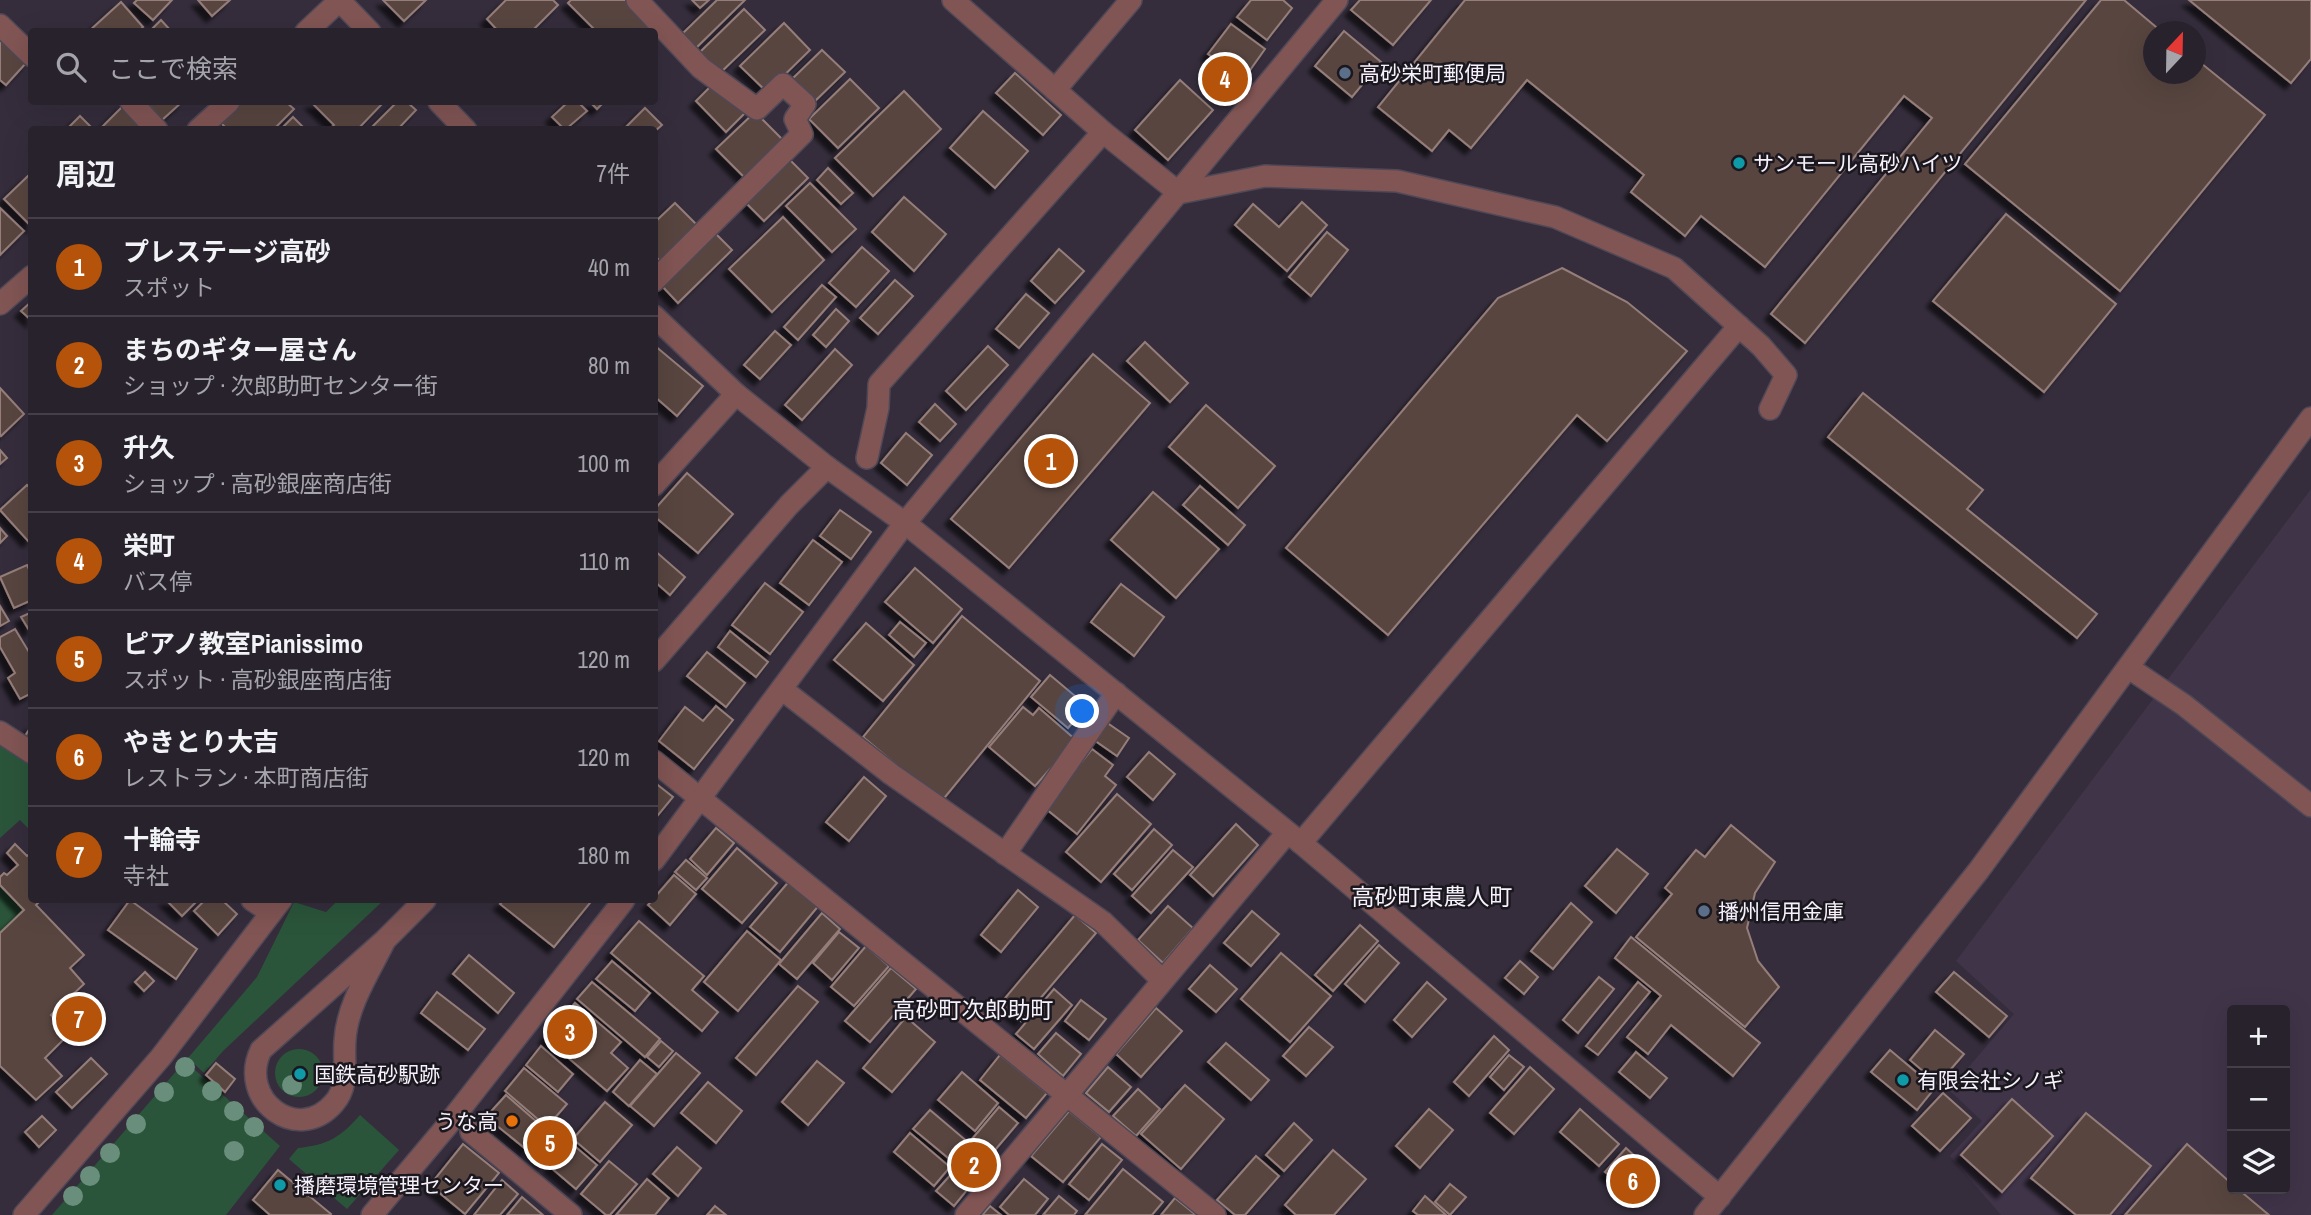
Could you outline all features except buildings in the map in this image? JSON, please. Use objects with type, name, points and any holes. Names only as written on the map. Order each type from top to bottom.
[{"type":"street","points":[[310,28],[340,0],[366,28]]},
{"type":"street","points":[[637,0],[701,68],[757,109],[783,84],[805,104],[795,120],[802,134],[658,277]]},
{"type":"street","points":[[953,0],[1103,132],[1179,193],[1265,176],[1397,181],[1555,217],[1674,268],[1739,326],[1786,375],[1770,409]]},
{"type":"street","points":[[1055,90],[1131,0]]},
{"type":"street","points":[[658,855],[702,800],[905,523],[1337,0]]},
{"type":"street","points":[[0,25],[28,52]]},
{"type":"street","points":[[134,105],[153,126]]},
{"type":"street","points":[[202,126],[226,105]]},
{"type":"street","points":[[442,105],[462,126]]},
{"type":"street","points":[[867,458],[878,408],[879,384],[1103,132]]},
{"type":"street","points":[[0,304],[28,280]]},
{"type":"street","points":[[658,320],[736,394],[827,467],[905,523],[1294,838],[1720,1197]]},
{"type":"street","points":[[965,1215],[1161,980],[1294,838],[1739,326]]},
{"type":"street","points":[[658,481],[736,394]]},
{"type":"street","points":[[1705,1215],[1963,891],[2311,418]]},
{"type":"street","points":[[658,656],[789,505],[827,467]]},
{"type":"street","points":[[2129,668],[2184,705],[2311,806]]},
{"type":"street","points":[[783,690],[891,774],[1103,922],[1161,980]]},
{"type":"street","points":[[1004,854],[1116,693]]},
{"type":"street","points":[[0,732],[28,750]]},
{"type":"street","points":[[658,764],[1215,1215]]},
{"type":"street","points":[[385,940],[346,1025],[345,1077],[340,1094],[328,1109],[308,1118],[297,1119],[276,1112],[259,1095],[255,1083],[256,1060],[261,1050],[385,940],[422,903]]},
{"type":"street","points":[[379,1213],[622,903]]},
{"type":"street","points":[[23,1215],[160,1057],[276,906]]},
{"type":"street","points":[[471,1132],[571,1215]]},
{"type":"shaded area","points":[[2311,489],[2311,1215],[2001,1215],[1950,1156],[1982,1121],[1949,1090],[2014,1014],[1956,961]]},
{"type":"green space","points":[[0,745],[28,764],[28,828],[20,820],[0,838]]},
{"type":"green space","points":[[0,885],[24,910],[0,933]]},
{"type":"green space","points":[[294,903],[326,912],[335,903],[381,903],[223,1051],[204,1073],[188,1058],[257,977]]},
{"type":"green space","points":[[299,1049],[316,1056],[323,1073],[316,1090],[299,1097],[282,1090],[275,1073],[282,1056]]},
{"type":"green space","points":[[185,1061],[280,1146],[226,1215],[52,1215]]},
{"type":"green space","points":[[360,1115],[399,1150],[347,1209],[289,1159],[298,1148],[333,1139]]},
{"type":"place","name":"高砂栄町郵便局","points":[[1345,73]]},
{"type":"place","name":"栄町","points":[[1225,79]]},
{"type":"place","name":"サンモール高砂ハイツ","points":[[1739,163]]},
{"type":"place","name":"プレステージ高砂","points":[[1051,461]]},
{"type":"place","name":"播州信用金庫","points":[[1704,911]]},
{"type":"place","name":"十輪寺","points":[[79,1019]]},
{"type":"place","name":"升久","points":[[570,1032]]},
{"type":"place","name":"国鉄高砂駅跡","points":[[300,1074]]},
{"type":"place","name":"有限会社シノギ","points":[[1903,1080]]},
{"type":"place","name":"うな高","points":[[512,1121]]},
{"type":"place","name":"ピアノ教室Pianissimo","points":[[550,1143]]},
{"type":"place","name":"まちのギター屋さん","points":[[974,1165]]},
{"type":"place","name":"やきとり大吉","points":[[1633,1181]]},
{"type":"place","name":"播磨環境管理センター","points":[[280,1185]]},
{"type":"district","name":"高砂町東農人町","points":[[1432,896]]},
{"type":"district","name":"高砂町次郎助町","points":[[973,1009]]}]
